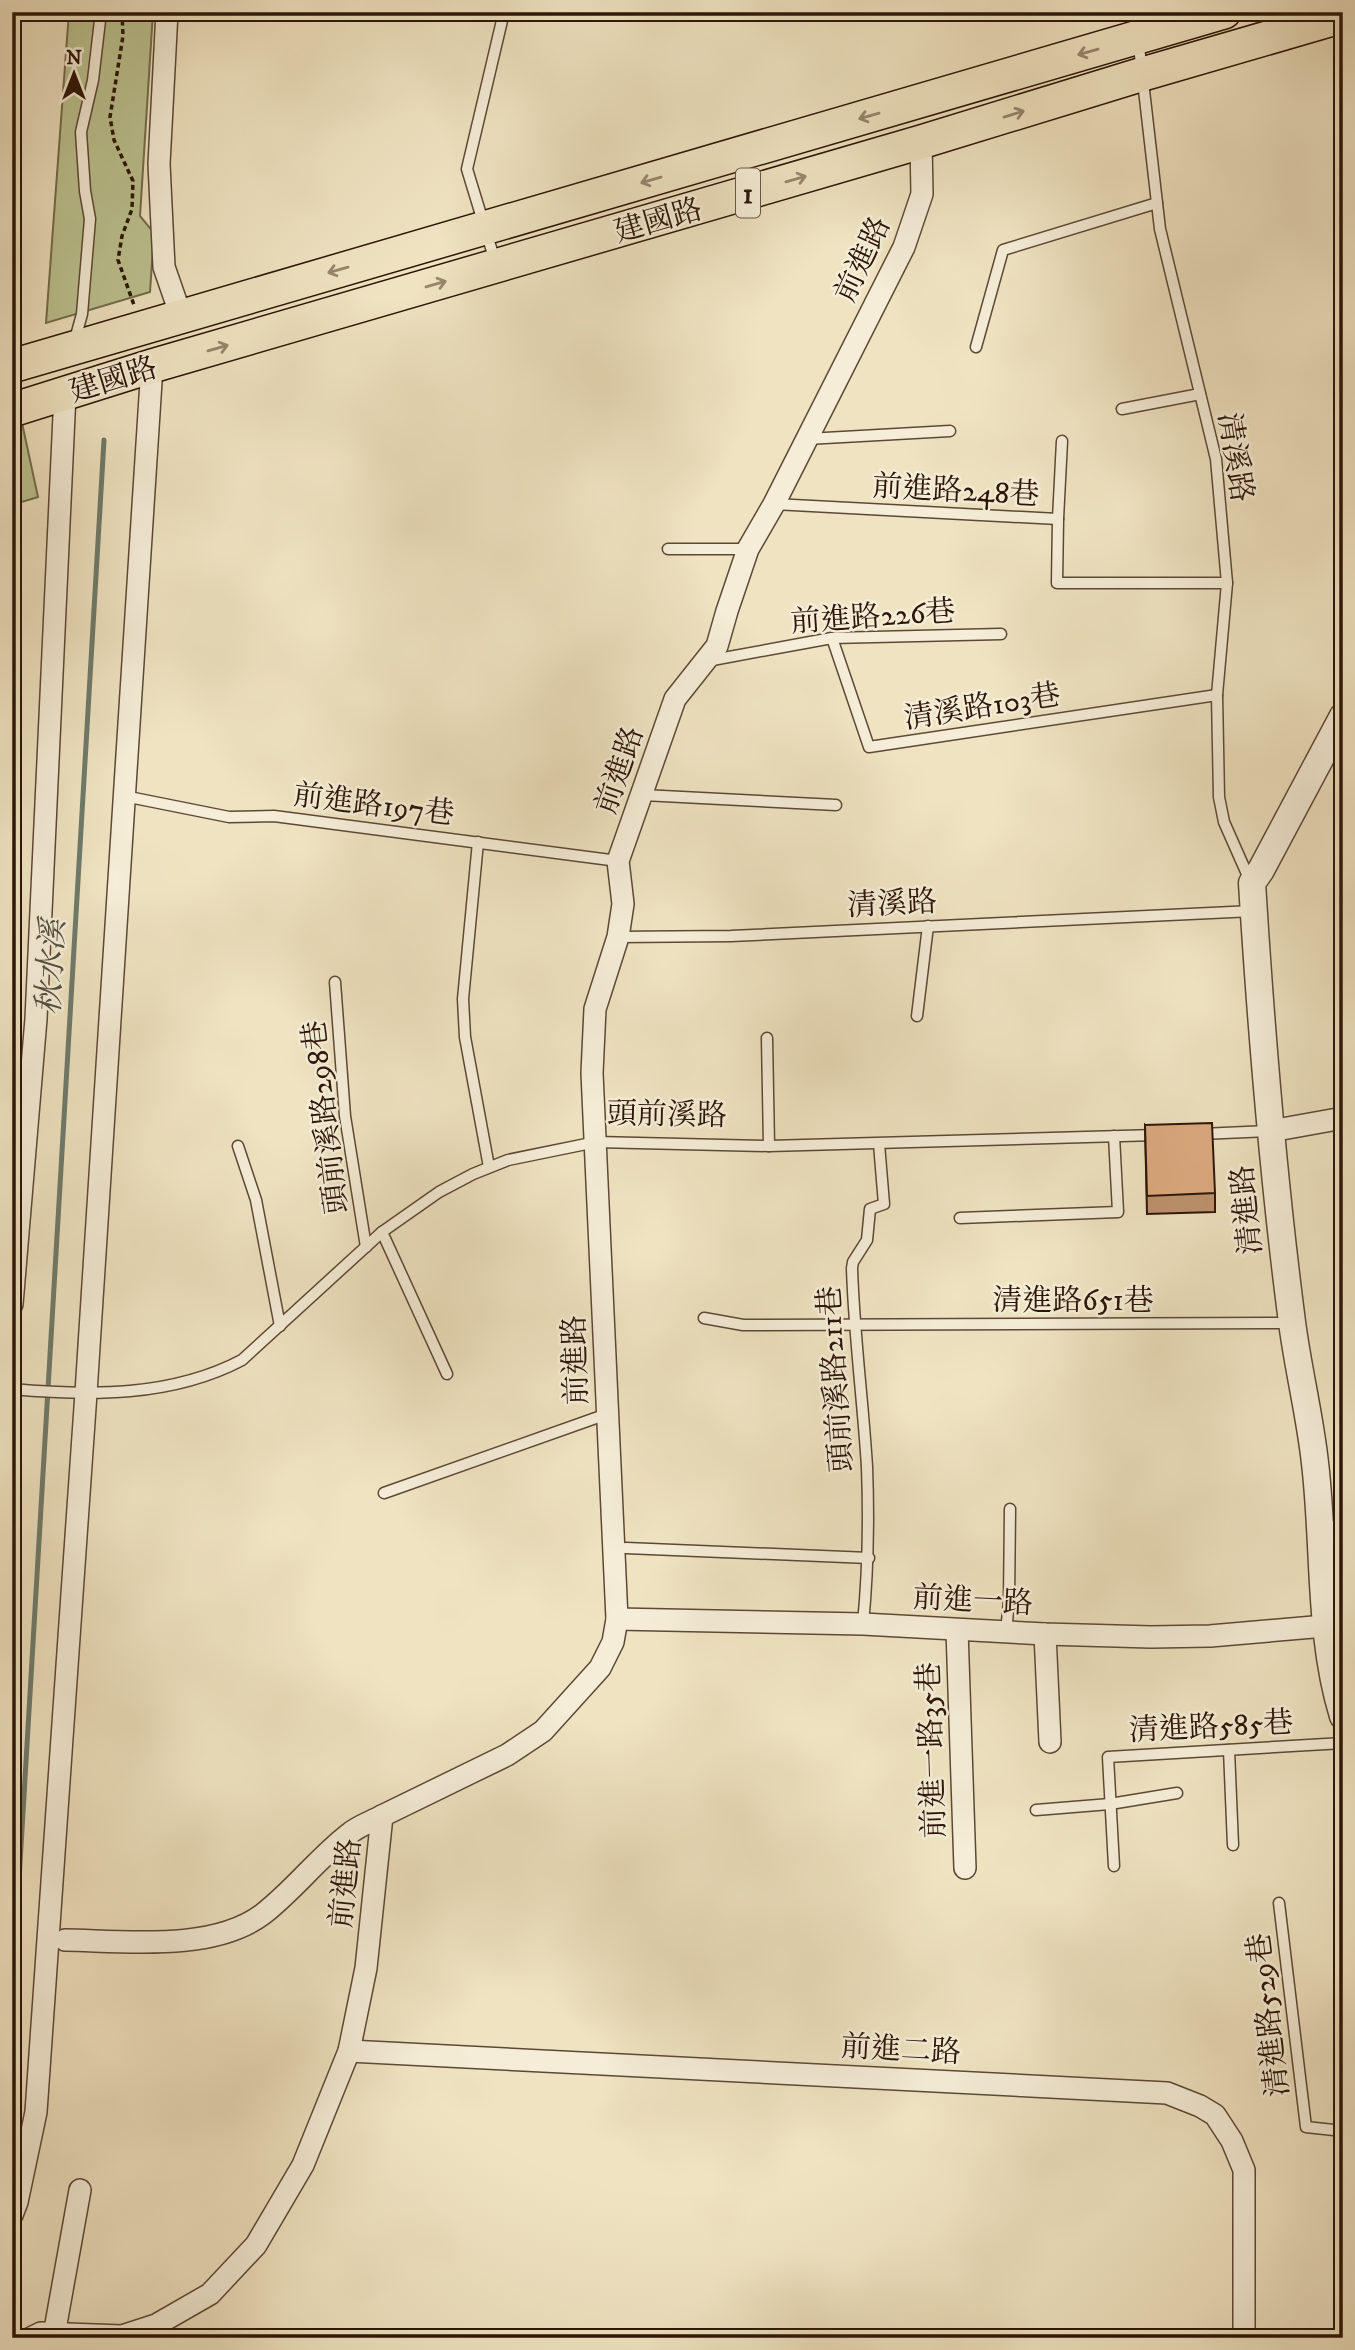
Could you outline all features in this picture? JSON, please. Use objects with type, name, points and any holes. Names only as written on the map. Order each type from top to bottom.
[{"type":"main road","name":"建國路","points":[[12,366],[483,229],[1136,25],[1224,12]]},
{"type":"main road","name":"建國路","points":[[12,410],[152,366],[497,267],[1343,16]]},
{"type":"street","points":[[167,12],[159,164],[164,267],[181,316]]},
{"type":"street","name":"前進路","points":[[31,2338],[41,2333],[122,2336],[156,2325],[210,2294],[256,2245],[303,2165],[349,2051],[366,1968],[382,1816],[507,1755],[543,1731],[600,1668],[613,1642],[617,1619],[592,1073],[595,1009],[618,937],[622,904],[618,861],[675,699],[717,646],[748,549],[774,504],[904,247],[922,194],[921,142]]},
{"type":"street","points":[[12,2215],[36,2112],[76,1393],[124,796],[152,366]]},
{"type":"street","points":[[12,1304],[36,1019],[65,394]]},
{"type":"street","points":[[1252,883],[1343,716]]},
{"type":"street","name":"清進路","points":[[1252,883],[1271,1131],[1292,1324],[1315,1461],[1332,1526],[1325,1626],[1334,1686],[1343,1716]]},
{"type":"street","points":[[1271,1131],[1343,1118]]},
{"type":"street","name":"前進一路","points":[[617,1619],[863,1624],[1152,1637],[1210,1636],[1325,1626]]},
{"type":"street","name":"前進一路35巷","points":[[957,1630],[964,1868]]},
{"type":"street","points":[[1045,1634],[1050,1742]]},
{"type":"street","points":[[65,1940],[170,1941],[211,1936],[239,1928],[262,1915],[351,1832],[382,1816]]},
{"type":"street","name":"前進二路","points":[[349,2051],[1167,2093],[1215,2115],[1232,2141],[1244,2170],[1244,2338]]},
{"type":"street","points":[[54,2335],[80,2190]]},
{"type":"lane","points":[[72,349],[82,314],[90,219],[81,132],[93,80],[101,12]]},
{"type":"lane","points":[[497,267],[483,229],[467,169],[504,12]]},
{"type":"lane","name":"清溪路","points":[[1136,25],[1160,229],[1217,467],[1227,583],[1217,695],[1219,797],[1224,822],[1252,883]]},
{"type":"lane","points":[[976,347],[1003,250],[1157,203]]},
{"type":"lane","points":[[1122,409],[1200,394]]},
{"type":"lane","points":[[807,439],[950,431]]},
{"type":"lane","name":"前進路248巷","points":[[774,504],[1058,519],[1062,441]]},
{"type":"lane","points":[[1058,519],[1057,583],[1227,583]]},
{"type":"lane","points":[[668,549],[748,549]]},
{"type":"lane","name":"前進路226巷","points":[[707,661],[832,638],[1002,634]]},
{"type":"lane","name":"清溪路103巷","points":[[832,638],[869,747],[1217,695]]},
{"type":"lane","points":[[643,795],[836,805]]},
{"type":"lane","name":"前進路197巷","points":[[124,796],[229,817],[274,816],[618,861]]},
{"type":"lane","points":[[478,842],[463,999],[465,1037],[489,1167]]},
{"type":"lane","name":"清溪路","points":[[618,937],[731,936],[1253,911]]},
{"type":"lane","points":[[917,1016],[928,926]]},
{"type":"lane","name":"頭前溪路298巷","points":[[335,982],[345,1116],[366,1247]]},
{"type":"lane","points":[[767,1038],[769,1146]]},
{"type":"lane","points":[[1192,1134],[1271,1131]]},
{"type":"lane","name":"頭前溪路","points":[[13,1389],[76,1393],[158,1388],[198,1380],[242,1360],[382,1232],[439,1192],[508,1160],[596,1142],[769,1146],[1166,1135]]},
{"type":"lane","points":[[960,1218],[1118,1212],[1114,1136]]},
{"type":"lane","name":"頭前溪路211巷","points":[[863,1624],[869,1558],[867,1467],[853,1326],[853,1262],[867,1240],[870,1209],[884,1204],[879,1144]]},
{"type":"lane","points":[[238,1146],[256,1200],[280,1326]]},
{"type":"lane","points":[[382,1232],[447,1374]]},
{"type":"lane","name":"清進路651巷","points":[[705,1318],[743,1325],[1292,1324]]},
{"type":"lane","points":[[384,1493],[607,1414]]},
{"type":"lane","points":[[1006,1632],[1010,1509]]},
{"type":"lane","points":[[626,1548],[869,1558]]},
{"type":"lane","name":"清進路585巷","points":[[1114,1866],[1108,1757],[1343,1743]]},
{"type":"lane","points":[[1228,1749],[1233,1845]]},
{"type":"lane","points":[[1036,1810],[1110,1804],[1177,1793]]},
{"type":"lane","name":"清進路529巷","points":[[1279,1903],[1306,2127],[1343,2131]]},
{"type":"path","points":[[122,12],[123,36],[110,117],[114,140],[133,181],[132,209],[121,236],[118,260],[141,327]]},
{"type":"green space","points":[[69,12],[153,12],[140,216],[154,233],[150,292],[46,323]]},
{"type":"green space","points":[[22,423],[38,497],[12,505],[12,426]]},
{"type":"building","points":[[1212,1123],[1215,1193],[1147,1196],[1145,1125]]},
{"type":"waterway","name":"秋水溪","points":[[12,1999],[104,440]]}]
